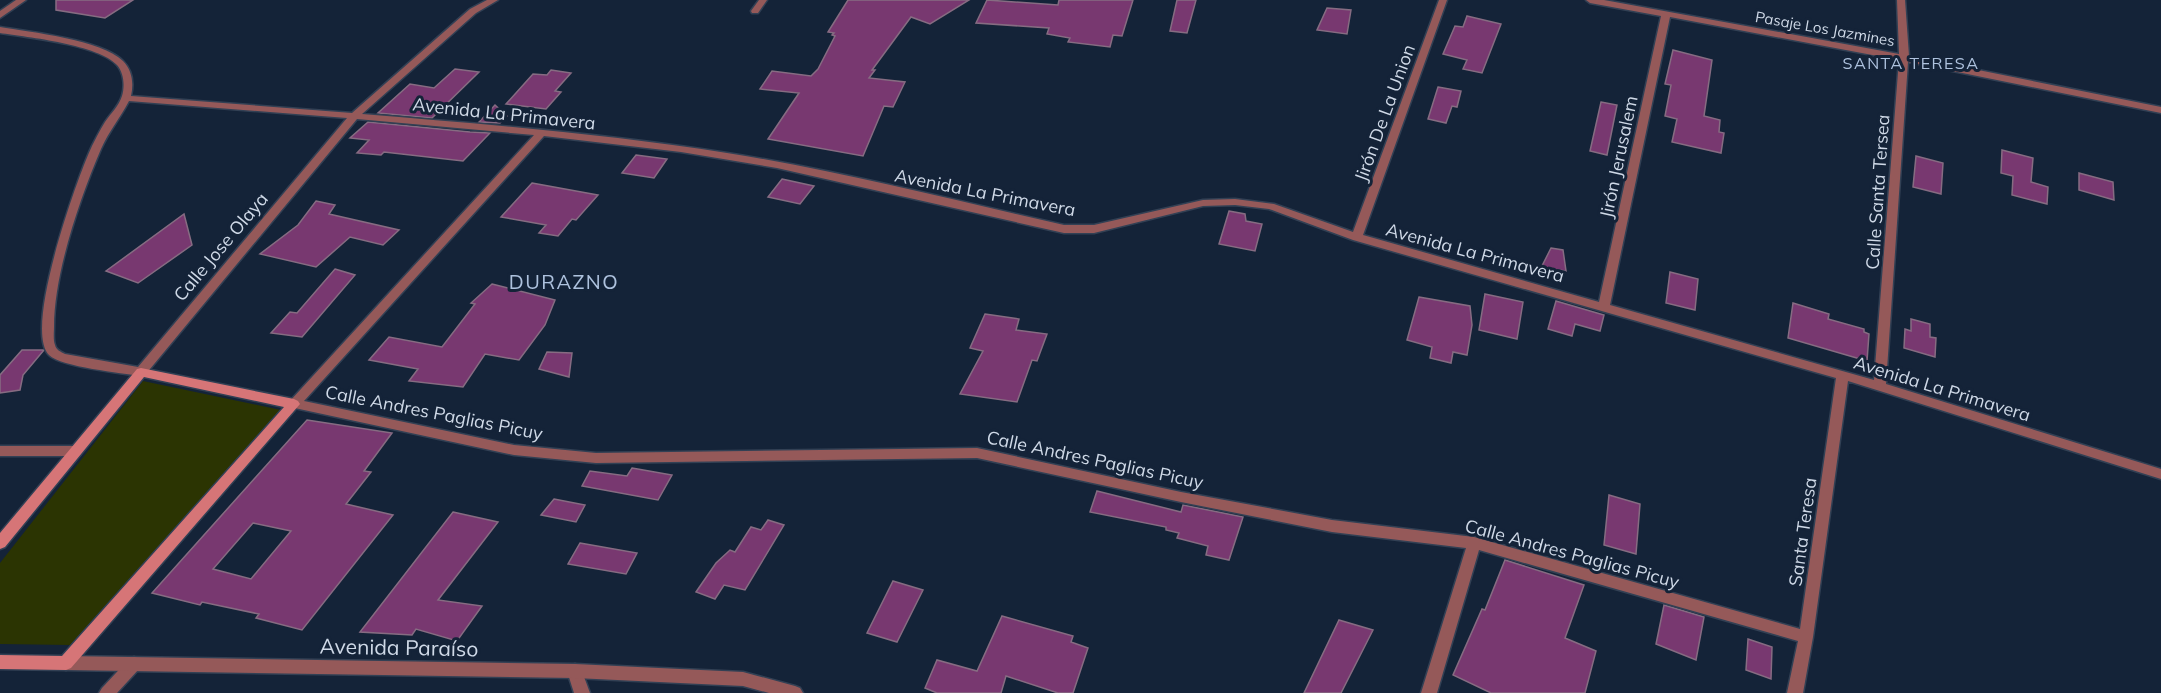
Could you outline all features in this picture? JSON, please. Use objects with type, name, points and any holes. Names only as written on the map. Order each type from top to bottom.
[{"type":"main road","points":[[66,663],[294,404],[141,372]]},
{"type":"main road","name":"Calle Jose Olaya","points":[[0,543],[141,372]]},
{"type":"main road","name":"Avenida Paraíso","points":[[0,662],[66,663]]},
{"type":"street","points":[[0,15],[22,0]]},
{"type":"street","name":"Calle Jose Olaya","points":[[141,372],[354,116],[474,11],[494,0]]},
{"type":"street","points":[[755,11],[763,0]]},
{"type":"street","name":"Jirón De La Union","points":[[1357,237],[1443,0]]},
{"type":"street","name":"Pasaje Los Jazmines","points":[[1590,0],[1904,58],[2161,110]]},
{"type":"street","name":"Calle Santa Tersea","points":[[1880,386],[1904,58],[1901,0]]},
{"type":"street","name":"Jirón Jerusalem","points":[[1604,305],[1666,15]]},
{"type":"street","points":[[0,30],[95,50],[120,61],[129,77],[126,98],[106,128],[81,189],[52,292],[48,344],[52,352],[62,358],[141,372]]},
{"type":"street","name":"Avenida La Primavera","points":[[126,98],[354,116],[682,149],[764,163],[1064,228],[1094,229],[1203,203],[1235,202],[1270,206],[1357,237],[1604,305],[1843,375],[2161,474]]},
{"type":"street","points":[[294,404],[540,134]]},
{"type":"street","name":"Santa Teresa","points":[[1796,693],[1843,375]]},
{"type":"street","name":"Calle Andres Paglias Picuy","points":[[294,404],[514,450],[596,458],[977,453],[1180,497],[1332,526],[1474,543],[1806,637]]},
{"type":"street","points":[[0,452],[75,451]]},
{"type":"street","points":[[1429,693],[1474,543]]},
{"type":"street","name":"Avenida Paraíso","points":[[66,663],[576,671],[743,679],[795,693]]},
{"type":"street","points":[[107,693],[134,664]]},
{"type":"street","points":[[576,671],[582,693]]},
{"type":"green space","points":[[143,381],[281,410],[70,645],[0,644],[0,563]]},
{"type":"building","points":[[56,0],[133,0],[105,18],[56,10]]},
{"type":"building","points":[[848,0],[969,0],[930,24],[911,17],[872,70],[875,70],[869,78],[905,82],[893,107],[884,106],[863,156],[768,139],[799,93],[760,89],[772,71],[811,76],[818,69],[835,36],[832,35],[834,33],[828,32]]},
{"type":"building","points":[[987,0],[1058,5],[1059,0],[1133,0],[1122,36],[1113,35],[1110,47],[1068,42],[1070,38],[1047,34],[1049,28],[976,23]]},
{"type":"building","points":[[1177,0],[1196,0],[1187,33],[1170,31]]},
{"type":"building","points":[[1327,8],[1351,10],[1347,34],[1317,30]]},
{"type":"building","points":[[1467,16],[1501,24],[1482,73],[1463,69],[1467,60],[1443,54],[1455,26],[1463,27]]},
{"type":"building","points":[[1673,50],[1712,60],[1704,116],[1720,120],[1719,132],[1724,133],[1721,153],[1672,142],[1677,119],[1665,116],[1671,85],[1665,84]]},
{"type":"building","points":[[455,69],[479,72],[432,118],[378,113],[410,84],[434,88]]},
{"type":"building","points":[[551,70],[571,73],[555,91],[561,92],[546,109],[506,104],[533,74],[547,75]]},
{"type":"building","points":[[1438,87],[1461,91],[1457,107],[1452,106],[1446,123],[1428,119]]},
{"type":"building","points":[[1601,102],[1617,105],[1607,155],[1590,151]]},
{"type":"building","points":[[495,105],[507,116],[500,123],[479,122]]},
{"type":"building","points":[[368,122],[490,133],[463,161],[384,152],[381,155],[357,153],[369,140],[350,138]]},
{"type":"building","points":[[2002,150],[2033,158],[2031,182],[2048,187],[2047,204],[2012,195],[2013,176],[2001,173]]},
{"type":"building","points":[[636,155],[667,159],[654,178],[622,173]]},
{"type":"building","points":[[1916,156],[1943,163],[1941,194],[1913,187]]},
{"type":"building","points":[[2079,173],[2113,182],[2114,200],[2079,190]]},
{"type":"building","points":[[782,179],[814,186],[800,204],[768,197]]},
{"type":"building","points":[[532,183],[598,195],[576,220],[572,219],[558,236],[539,233],[546,225],[501,217]]},
{"type":"building","points":[[316,201],[335,205],[329,214],[399,230],[383,245],[350,237],[316,267],[260,254],[298,225]]},
{"type":"building","points":[[1229,211],[1245,214],[1246,221],[1262,224],[1255,251],[1219,244]]},
{"type":"building","points":[[184,214],[192,245],[138,283],[106,271]]},
{"type":"building","points":[[1551,248],[1563,250],[1566,271],[1541,268]]},
{"type":"building","points":[[335,269],[355,275],[302,337],[271,333],[290,312],[297,313]]},
{"type":"building","points":[[1670,272],[1698,279],[1695,310],[1666,303]]},
{"type":"building","points":[[492,284],[555,300],[545,325],[519,360],[485,354],[463,387],[409,381],[418,369],[369,360],[389,337],[442,347],[475,304],[471,303]]},
{"type":"building","points":[[1485,294],[1523,302],[1517,339],[1479,330]]},
{"type":"building","points":[[1419,297],[1470,306],[1472,325],[1467,355],[1453,352],[1451,363],[1430,358],[1432,347],[1407,340]]},
{"type":"building","points":[[1556,301],[1604,315],[1600,331],[1575,324],[1572,336],[1548,329]]},
{"type":"building","points":[[1793,303],[1829,314],[1828,319],[1864,329],[1864,332],[1869,334],[1867,361],[1788,338]]},
{"type":"building","points":[[985,314],[1019,319],[1016,330],[1047,334],[1037,361],[1032,360],[1017,402],[960,394],[983,351],[970,348]]},
{"type":"building","points":[[1911,319],[1930,324],[1930,337],[1936,338],[1935,357],[1904,348],[1905,329],[1911,331]]},
{"type":"building","points":[[22,350],[44,350],[23,375],[20,390],[0,393],[0,375]]},
{"type":"building","points":[[547,352],[572,353],[569,377],[539,369]]},
{"type":"building","points":[[307,420],[392,433],[364,471],[371,472],[346,504],[393,515],[302,630],[256,618],[259,614],[202,602],[200,605],[152,593]],"holes":[[[253,523],[291,531],[251,579],[213,569]]]},
{"type":"building","points":[[632,468],[672,475],[658,500],[582,486],[590,471],[627,476]]},
{"type":"building","points":[[1097,491],[1181,512],[1183,505],[1243,517],[1229,560],[1206,555],[1208,546],[1177,538],[1179,533],[1166,530],[1166,527],[1090,512]]},
{"type":"building","points":[[1609,495],[1640,504],[1636,554],[1604,545]]},
{"type":"building","points":[[554,499],[585,505],[576,522],[541,515]]},
{"type":"building","points":[[453,512],[498,522],[438,600],[482,606],[457,641],[416,629],[412,635],[360,632]]},
{"type":"building","points":[[768,520],[784,525],[745,590],[724,585],[715,599],[696,592],[716,563],[730,550],[735,552],[751,527],[761,530]]},
{"type":"building","points":[[580,543],[637,553],[626,574],[568,564]]},
{"type":"building","points":[[1505,560],[1584,585],[1565,638],[1596,651],[1585,693],[1491,693],[1453,675],[1482,609],[1485,610]]},
{"type":"building","points":[[893,581],[923,590],[897,642],[867,633]]},
{"type":"building","points":[[1664,605],[1704,617],[1696,660],[1656,644]]},
{"type":"building","points":[[1002,616],[1073,636],[1071,642],[1088,648],[1073,693],[1058,693],[1006,676],[1001,693],[937,693],[925,688],[937,660],[977,671]]},
{"type":"building","points":[[1339,620],[1373,630],[1341,693],[1304,693]]},
{"type":"building","points":[[1748,639],[1772,647],[1771,679],[1746,670]]},
{"type":"district","name":"SANTA TERESA","points":[[1911,63]]},
{"type":"district","name":"DURAZNO","points":[[564,282]]}]
